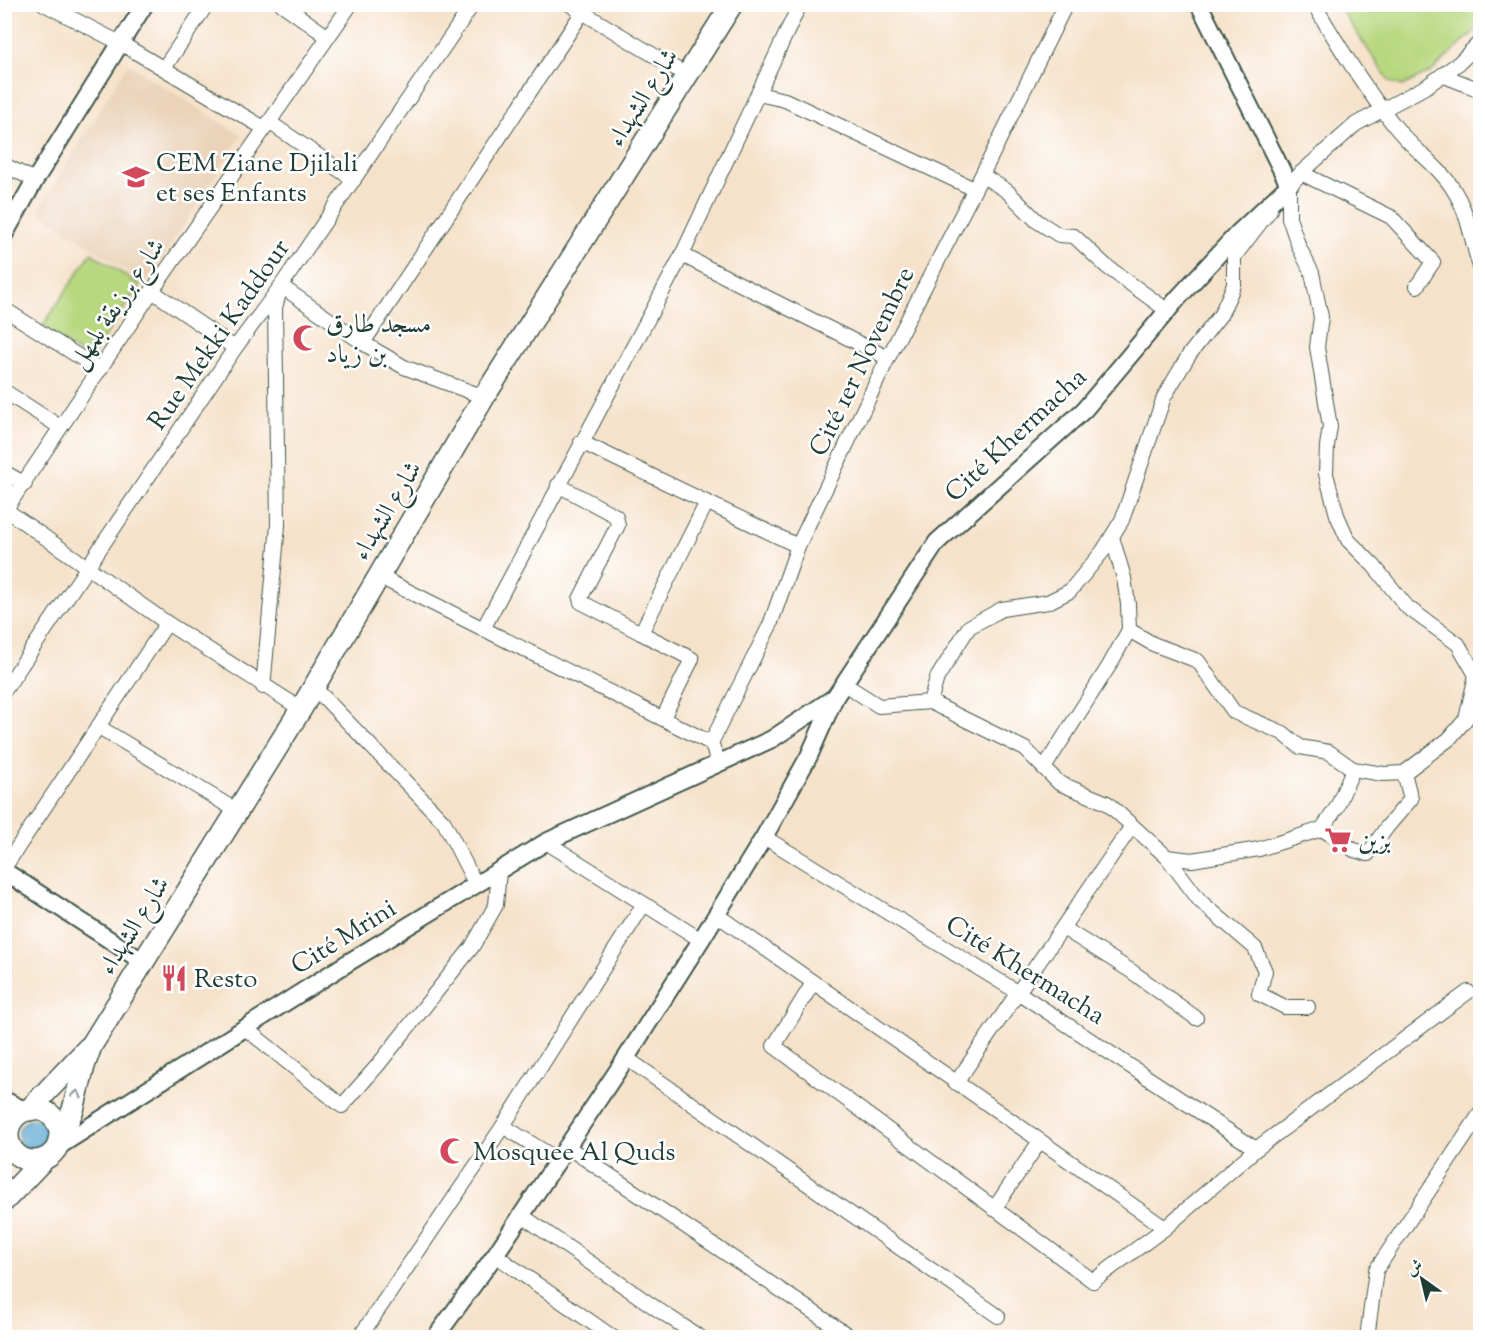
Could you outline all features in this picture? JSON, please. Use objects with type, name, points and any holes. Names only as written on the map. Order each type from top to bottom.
[{"type":"main road","name":"شارع الشهداء","points":[[91,1046],[301,709],[484,397],[732,4]]},
{"type":"main road","points":[[12,1126],[36,1109],[49,1114],[58,1126],[53,1149],[36,1161],[20,1157],[10,1145],[12,1126],[91,1046]]},
{"type":"main road","points":[[4,1201],[53,1149],[73,1110],[91,1046]]},
{"type":"street","points":[[44,4],[122,44],[266,125],[354,180]]},
{"type":"street","points":[[4,235],[35,180],[145,4]]},
{"type":"street","points":[[164,68],[207,4]]},
{"type":"street","points":[[282,4],[328,38]]},
{"type":"street","name":"شارع برزيقة بلمهل","points":[[5,511],[152,291],[351,4]]},
{"type":"street","name":"Rue Mekki Kaddour","points":[[4,691],[235,348],[281,286],[473,4]]},
{"type":"street","points":[[569,4],[688,76]]},
{"type":"street","points":[[483,629],[682,255],[800,4]]},
{"type":"street","name":"Cité 1er Novembre","points":[[711,742],[770,626],[798,546],[888,358],[975,189],[1066,4]]},
{"type":"street","points":[[1129,630],[1153,644],[1198,662],[1234,712],[1283,733],[1300,747],[1329,752],[1353,769],[1383,774],[1404,774],[1449,739],[1466,719],[1478,681],[1458,644],[1407,607],[1374,566],[1348,540],[1337,515],[1326,474],[1330,427],[1317,347],[1321,317],[1312,273],[1299,247],[1289,218],[1295,179],[1199,4]]},
{"type":"street","points":[[1314,4],[1342,52],[1398,130],[1441,173],[1456,194],[1471,232],[1480,267]]},
{"type":"street","points":[[363,343],[582,13]]},
{"type":"street","points":[[930,702],[937,678],[969,627],[1002,609],[1048,602],[1070,591],[1103,551],[1122,520],[1164,397],[1189,355],[1221,314],[1233,285],[1234,257],[1295,179],[1356,124],[1427,86],[1459,63],[1480,42]]},
{"type":"street","points":[[1442,75],[1480,90]]},
{"type":"street","points":[[758,94],[785,100],[975,189]]},
{"type":"street","points":[[4,165],[35,180]]},
{"type":"street","points":[[982,175],[1007,191],[1037,221],[1059,235],[1074,236],[1106,266],[1168,311]]},
{"type":"street","points":[[1295,179],[1391,217],[1433,262],[1417,286]]},
{"type":"street","name":"Cité Khermacha","points":[[435,1338],[495,1255],[626,1058],[717,915],[809,756],[839,690],[937,542],[1084,410],[1238,233],[1295,179]]},
{"type":"street","points":[[682,255],[888,358]]},
{"type":"street","points":[[263,687],[278,525],[275,308],[281,286],[363,343],[404,367],[484,397]]},
{"type":"street","points":[[152,291],[235,348]]},
{"type":"street","points":[[4,309],[100,370]]},
{"type":"street","points":[[4,391],[60,427]]},
{"type":"street","points":[[581,442],[706,504],[798,546]]},
{"type":"street","points":[[4,472],[25,484]]},
{"type":"street","points":[[558,485],[616,516],[618,520],[618,525],[580,599],[583,605],[692,658],[663,718]]},
{"type":"street","points":[[641,633],[706,504]]},
{"type":"street","points":[[5,511],[167,624],[301,709]]},
{"type":"street","points":[[1044,768],[1129,630],[1124,578],[1112,537]]},
{"type":"street","points":[[378,576],[711,742],[718,763]]},
{"type":"street","points":[[142,961],[4,870],[167,624]]},
{"type":"street","points":[[314,687],[444,822],[476,885]]},
{"type":"street","points":[[839,690],[879,706],[930,702],[1025,749],[1059,783],[1107,803],[1167,857],[1200,901],[1255,948],[1265,971],[1259,994],[1285,1007],[1308,1007]]},
{"type":"street","name":"Cité Mrini","points":[[53,1149],[546,842],[772,739],[839,690]]},
{"type":"street","points":[[99,727],[237,811]]},
{"type":"street","points":[[1167,857],[1192,860],[1259,849],[1322,829],[1337,807],[1353,769]]},
{"type":"street","points":[[1322,829],[1354,850],[1368,854],[1411,799],[1404,774]]},
{"type":"street","points":[[956,1083],[1132,826]]},
{"type":"street","name":"Cité Khermacha","points":[[764,837],[1019,993],[1256,1149]]},
{"type":"street","points":[[546,842],[701,940]]},
{"type":"street","points":[[245,1028],[342,1106],[378,1065],[472,947],[496,905],[499,871]]},
{"type":"street","points":[[359,1338],[503,1126],[644,904]]},
{"type":"street","points":[[717,915],[1165,1228]]},
{"type":"street","points":[[1063,928],[1131,971],[1196,1018]]},
{"type":"street","points":[[813,983],[774,1046],[1093,1281],[1165,1228],[1256,1149],[1468,992]]},
{"type":"street","points":[[626,1058],[998,1316]]},
{"type":"street","points":[[4,1100],[12,1126]]},
{"type":"street","points":[[1367,1338],[1376,1270],[1480,1114]]},
{"type":"street","points":[[503,1126],[562,1153],[852,1338]]},
{"type":"street","points":[[994,1209],[1040,1141]]},
{"type":"street","points":[[521,1215],[701,1338]]},
{"type":"street","points":[[495,1255],[614,1338]]},
{"type":"shaded area","name":"CEM Ziane Djilali et ses Enfants","points":[[128,64],[241,135],[146,284],[38,211]]},
{"type":"green space","points":[[1338,5],[1480,5],[1480,26],[1431,72],[1402,86],[1389,81]]},
{"type":"green space","points":[[91,253],[140,285],[89,360],[42,327]]},
{"type":"water","points":[[34,1119],[45,1124],[50,1135],[45,1146],[34,1151],[23,1146],[18,1135],[23,1124]]},
{"type":"place","name":"CEM Ziane Djilali et ses Enfants","points":[[136,177]]},
{"type":"place","name":"مسجد طارق بن زياد","points":[[306,338]]},
{"type":"place","name":"بزين","points":[[1338,840]]},
{"type":"place","name":"Resto","points":[[174,978]]},
{"type":"place","name":"Mosquee Al Quds","points":[[453,1151]]}]
